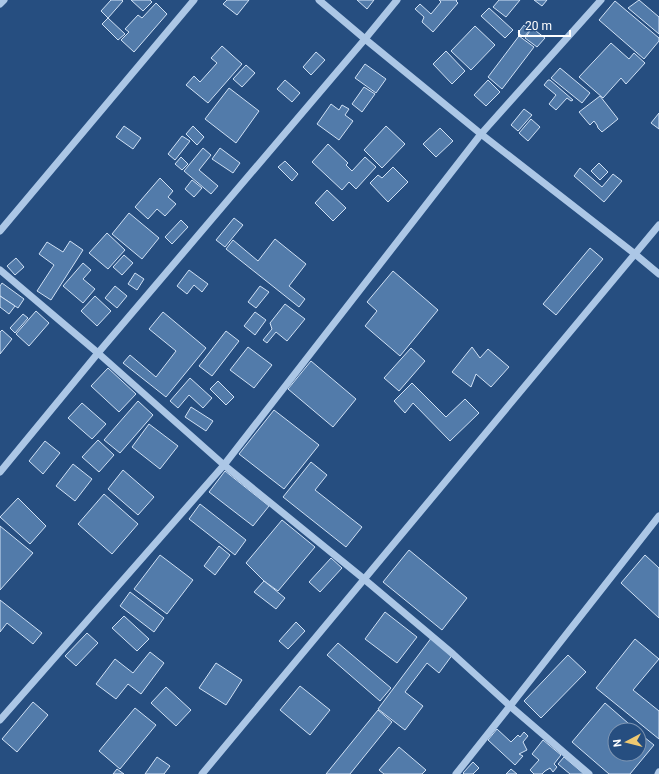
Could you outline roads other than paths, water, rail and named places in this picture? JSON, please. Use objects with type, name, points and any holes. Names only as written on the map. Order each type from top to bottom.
[{"type":"street","points":[[0,4],[4,0]]},
{"type":"street","points":[[0,231],[194,0]]},
{"type":"street","points":[[319,0],[481,134],[659,274]]},
{"type":"street","points":[[0,472],[98,353],[397,0]]},
{"type":"street","points":[[0,720],[224,465],[481,134],[601,0]]},
{"type":"street","points":[[202,774],[659,225]]},
{"type":"street","points":[[0,270],[98,353],[224,465],[453,654],[510,706],[589,774]]},
{"type":"street","points":[[456,774],[659,516]]}]
